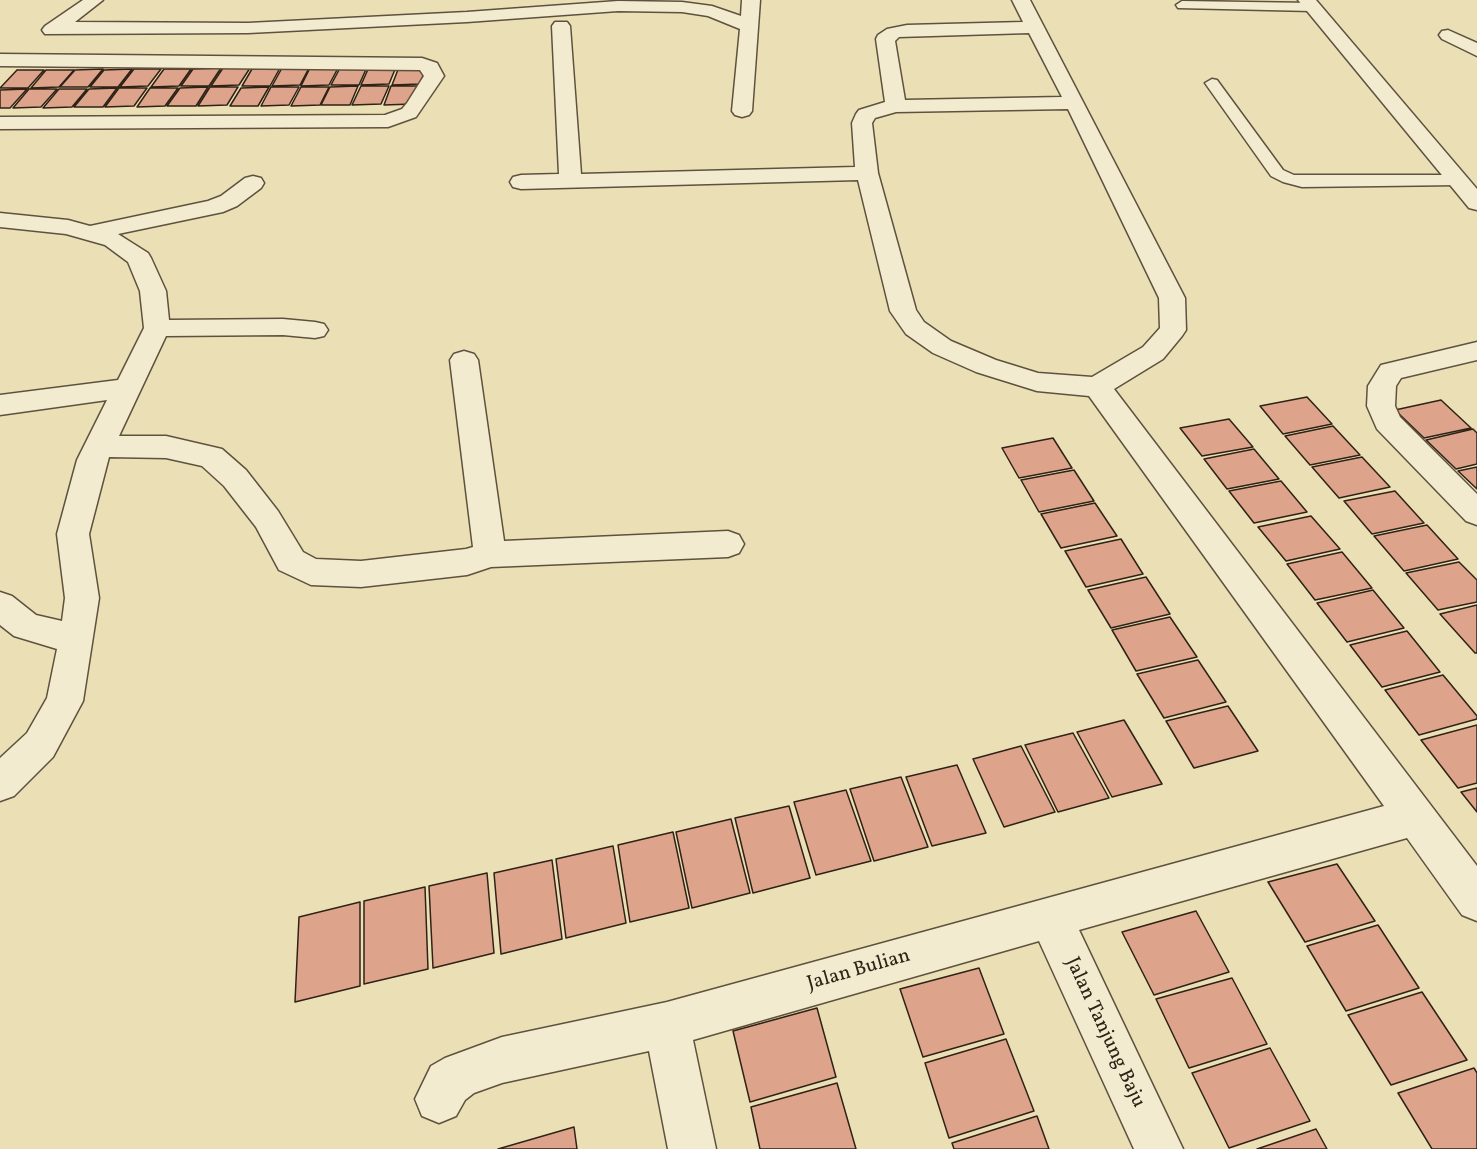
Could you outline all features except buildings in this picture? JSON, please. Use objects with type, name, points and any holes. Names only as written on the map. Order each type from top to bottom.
[{"type":"street","points":[[1,61],[94,0]]},
{"type":"street","points":[[742,111],[751,0]]},
{"type":"street","points":[[1021,0],[1075,103],[1173,298],[1173,330],[1153,353],[1097,387],[1037,382],[986,366],[942,347],[915,328],[903,312],[867,173],[862,123],[866,114],[896,106],[1075,103]]},
{"type":"street","points":[[1310,3],[1477,203]]},
{"type":"street","points":[[55,27],[248,28],[467,17],[618,6],[682,7],[712,11],[749,26]]},
{"type":"street","points":[[536,27],[611,22]]},
{"type":"street","points":[[561,26],[570,180]]},
{"type":"street","points":[[896,106],[885,39],[893,33],[907,30],[1035,27]]},
{"type":"street","points":[[1448,35],[1477,50]]},
{"type":"street","points":[[0,123],[388,121],[409,113],[435,76],[430,67],[422,64],[1,61]]},
{"type":"street","points":[[521,182],[867,173]]},
{"type":"street","points":[[89,233],[215,207],[229,201],[253,183]]},
{"type":"street","points":[[0,220],[68,227],[113,240],[139,258],[153,291],[157,328],[92,460],[73,534],[82,598],[65,700],[40,745],[0,783]]},
{"type":"street","points":[[157,328],[283,327],[315,330]]},
{"type":"street","points":[[1477,351],[1391,371],[1382,386],[1381,406],[1387,422],[1477,513]]},
{"type":"street","points":[[464,360],[490,554]]},
{"type":"street","points":[[1097,387],[1477,900]]},
{"type":"street","points":[[0,405],[128,388]]},
{"type":"street","points":[[99,446],[166,447],[211,457],[235,478],[267,519],[291,561],[311,572],[361,574],[467,562],[490,554],[728,544]]},
{"type":"street","points":[[0,606],[26,626],[76,640]]},
{"type":"street","name":"Jalan Bulian","points":[[439,1099],[448,1083],[461,1074],[501,1060],[667,1025],[1415,817]]},
{"type":"street","name":"Jalan Tanjung Baju","points":[[1050,917],[1159,1149]]},
{"type":"street","points":[[667,1025],[692,1149]]},
{"type":"lane","points":[[1182,5],[1310,3]]},
{"type":"lane","points":[[1212,83],[1277,173],[1289,179],[1302,183],[1458,180]]}]
